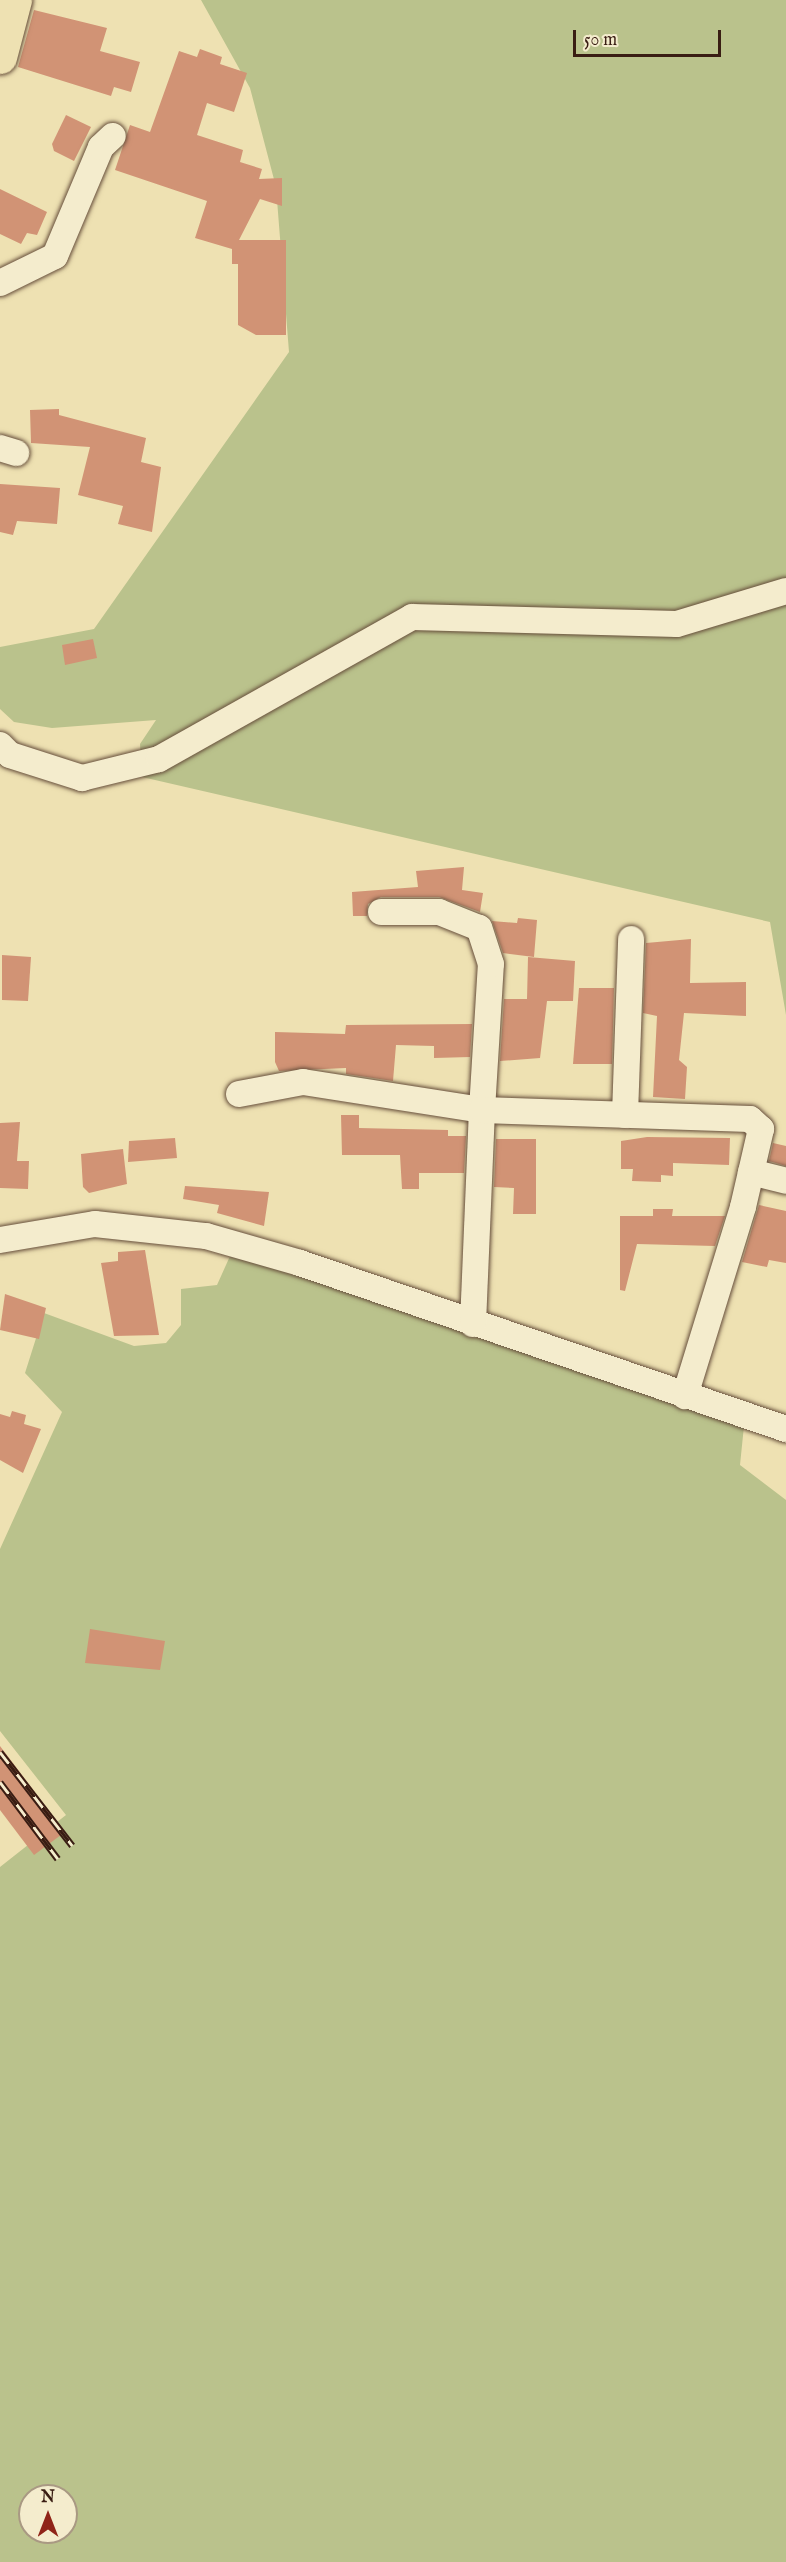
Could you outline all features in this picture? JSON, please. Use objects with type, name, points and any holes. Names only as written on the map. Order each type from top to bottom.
[{"type":"main road","points":[[0,57],[15,0]]},
{"type":"street","points":[[0,283],[55,256],[101,147],[113,136]]},
{"type":"street","points":[[0,745],[10,755],[82,778],[159,759],[412,617],[677,624],[786,591]]},
{"type":"street","points":[[381,912],[439,912],[479,928],[491,964],[473,1324]]},
{"type":"street","points":[[625,1115],[632,939]]},
{"type":"street","points":[[239,1094],[303,1082],[482,1110],[750,1119],[760,1129],[751,1172],[685,1396]]},
{"type":"street","points":[[751,1172],[786,1181]]},
{"type":"street","points":[[0,1240],[95,1224],[148,1226],[300,1263],[473,1324],[786,1429]]},
{"type":"green space","points":[[201,0],[786,0],[786,1015],[770,922],[142,777],[140,744],[156,720],[52,728],[14,722],[0,709],[0,647],[94,629],[289,352],[276,187],[250,88]]},
{"type":"green space","points":[[235,1245],[745,1416],[740,1465],[786,1500],[786,2562],[0,2562],[0,1867],[66,1815],[0,1731],[0,1549],[62,1412],[25,1373],[44,1313],[134,1346],[166,1343],[181,1325],[181,1289],[217,1285]]},
{"type":"building","points":[[34,10],[107,28],[100,51],[140,62],[131,92],[114,87],[111,96],[18,67]]},
{"type":"building","points":[[200,49],[222,57],[220,64],[247,73],[234,112],[207,103],[197,135],[243,150],[240,162],[262,169],[259,179],[282,178],[282,206],[260,199],[239,240],[286,240],[286,335],[256,335],[238,325],[238,264],[232,264],[232,249],[195,238],[207,201],[115,170],[130,125],[150,132],[179,51],[197,57]]},
{"type":"building","points":[[66,115],[91,127],[74,161],[54,151],[52,144]]},
{"type":"building","points":[[0,189],[47,212],[37,235],[27,233],[21,244],[0,234]]},
{"type":"building","points":[[59,409],[59,415],[146,438],[141,462],[161,467],[152,532],[118,524],[123,506],[78,495],[90,447],[31,443],[30,410]]},
{"type":"building","points":[[0,484],[60,488],[57,524],[17,521],[13,535],[0,532]]},
{"type":"building","points":[[93,639],[97,658],[65,665],[62,645]]},
{"type":"building","points":[[464,867],[462,890],[483,893],[480,912],[439,897],[381,897],[368,904],[367,916],[353,916],[352,892],[418,887],[416,871]]},
{"type":"building","points":[[518,918],[537,920],[534,957],[503,953],[492,921],[517,923]]},
{"type":"building","points":[[691,939],[690,983],[746,982],[746,1016],[684,1013],[679,1060],[687,1067],[685,1099],[653,1097],[657,1016],[643,1013],[646,943]]},
{"type":"building","points":[[2,955],[31,957],[28,1001],[2,1000]]},
{"type":"building","points":[[528,957],[575,961],[573,1001],[547,1001],[540,1058],[500,1061],[504,999],[527,999]]},
{"type":"building","points":[[579,988],[614,988],[612,1064],[573,1064]]},
{"type":"building","points":[[472,1024],[470,1057],[434,1058],[434,1046],[396,1045],[393,1081],[346,1074],[346,1068],[279,1071],[275,1062],[275,1032],[345,1034],[346,1025]]},
{"type":"building","points":[[341,1115],[359,1115],[359,1128],[448,1130],[448,1136],[466,1136],[464,1173],[419,1173],[419,1189],[402,1189],[400,1155],[342,1155]]},
{"type":"building","points":[[20,1122],[17,1161],[29,1161],[28,1189],[0,1188],[0,1123]]},
{"type":"building","points":[[647,1137],[730,1138],[729,1165],[673,1163],[673,1176],[661,1175],[661,1182],[632,1181],[633,1169],[621,1169],[621,1141]]},
{"type":"building","points":[[175,1138],[177,1158],[128,1162],[129,1141]]},
{"type":"building","points":[[496,1139],[536,1139],[536,1214],[513,1214],[514,1188],[494,1187]]},
{"type":"building","points":[[773,1143],[786,1146],[786,1166],[769,1161]]},
{"type":"building","points":[[123,1149],[127,1184],[89,1193],[83,1187],[81,1154]]},
{"type":"building","points":[[185,1186],[269,1192],[264,1226],[217,1213],[219,1205],[183,1199]]},
{"type":"building","points":[[759,1205],[786,1211],[786,1263],[769,1260],[767,1267],[742,1262]]},
{"type":"building","points":[[653,1209],[673,1209],[672,1216],[725,1216],[715,1246],[637,1244],[625,1291],[620,1290],[620,1216],[653,1216]]},
{"type":"building","points":[[145,1250],[159,1335],[114,1336],[101,1263],[118,1261],[118,1252]]},
{"type":"building","points":[[5,1294],[46,1308],[39,1339],[0,1330]]},
{"type":"building","points":[[12,1411],[26,1415],[24,1424],[41,1429],[23,1473],[0,1460],[0,1414],[10,1417]]},
{"type":"building","points":[[90,1629],[165,1641],[160,1670],[85,1663]]},
{"type":"building","points":[[0,1746],[65,1832],[34,1855],[0,1810]]},
{"type":"railway","points":[[0,1752],[72,1845]]},
{"type":"railway","points":[[0,1782],[58,1859]]}]
